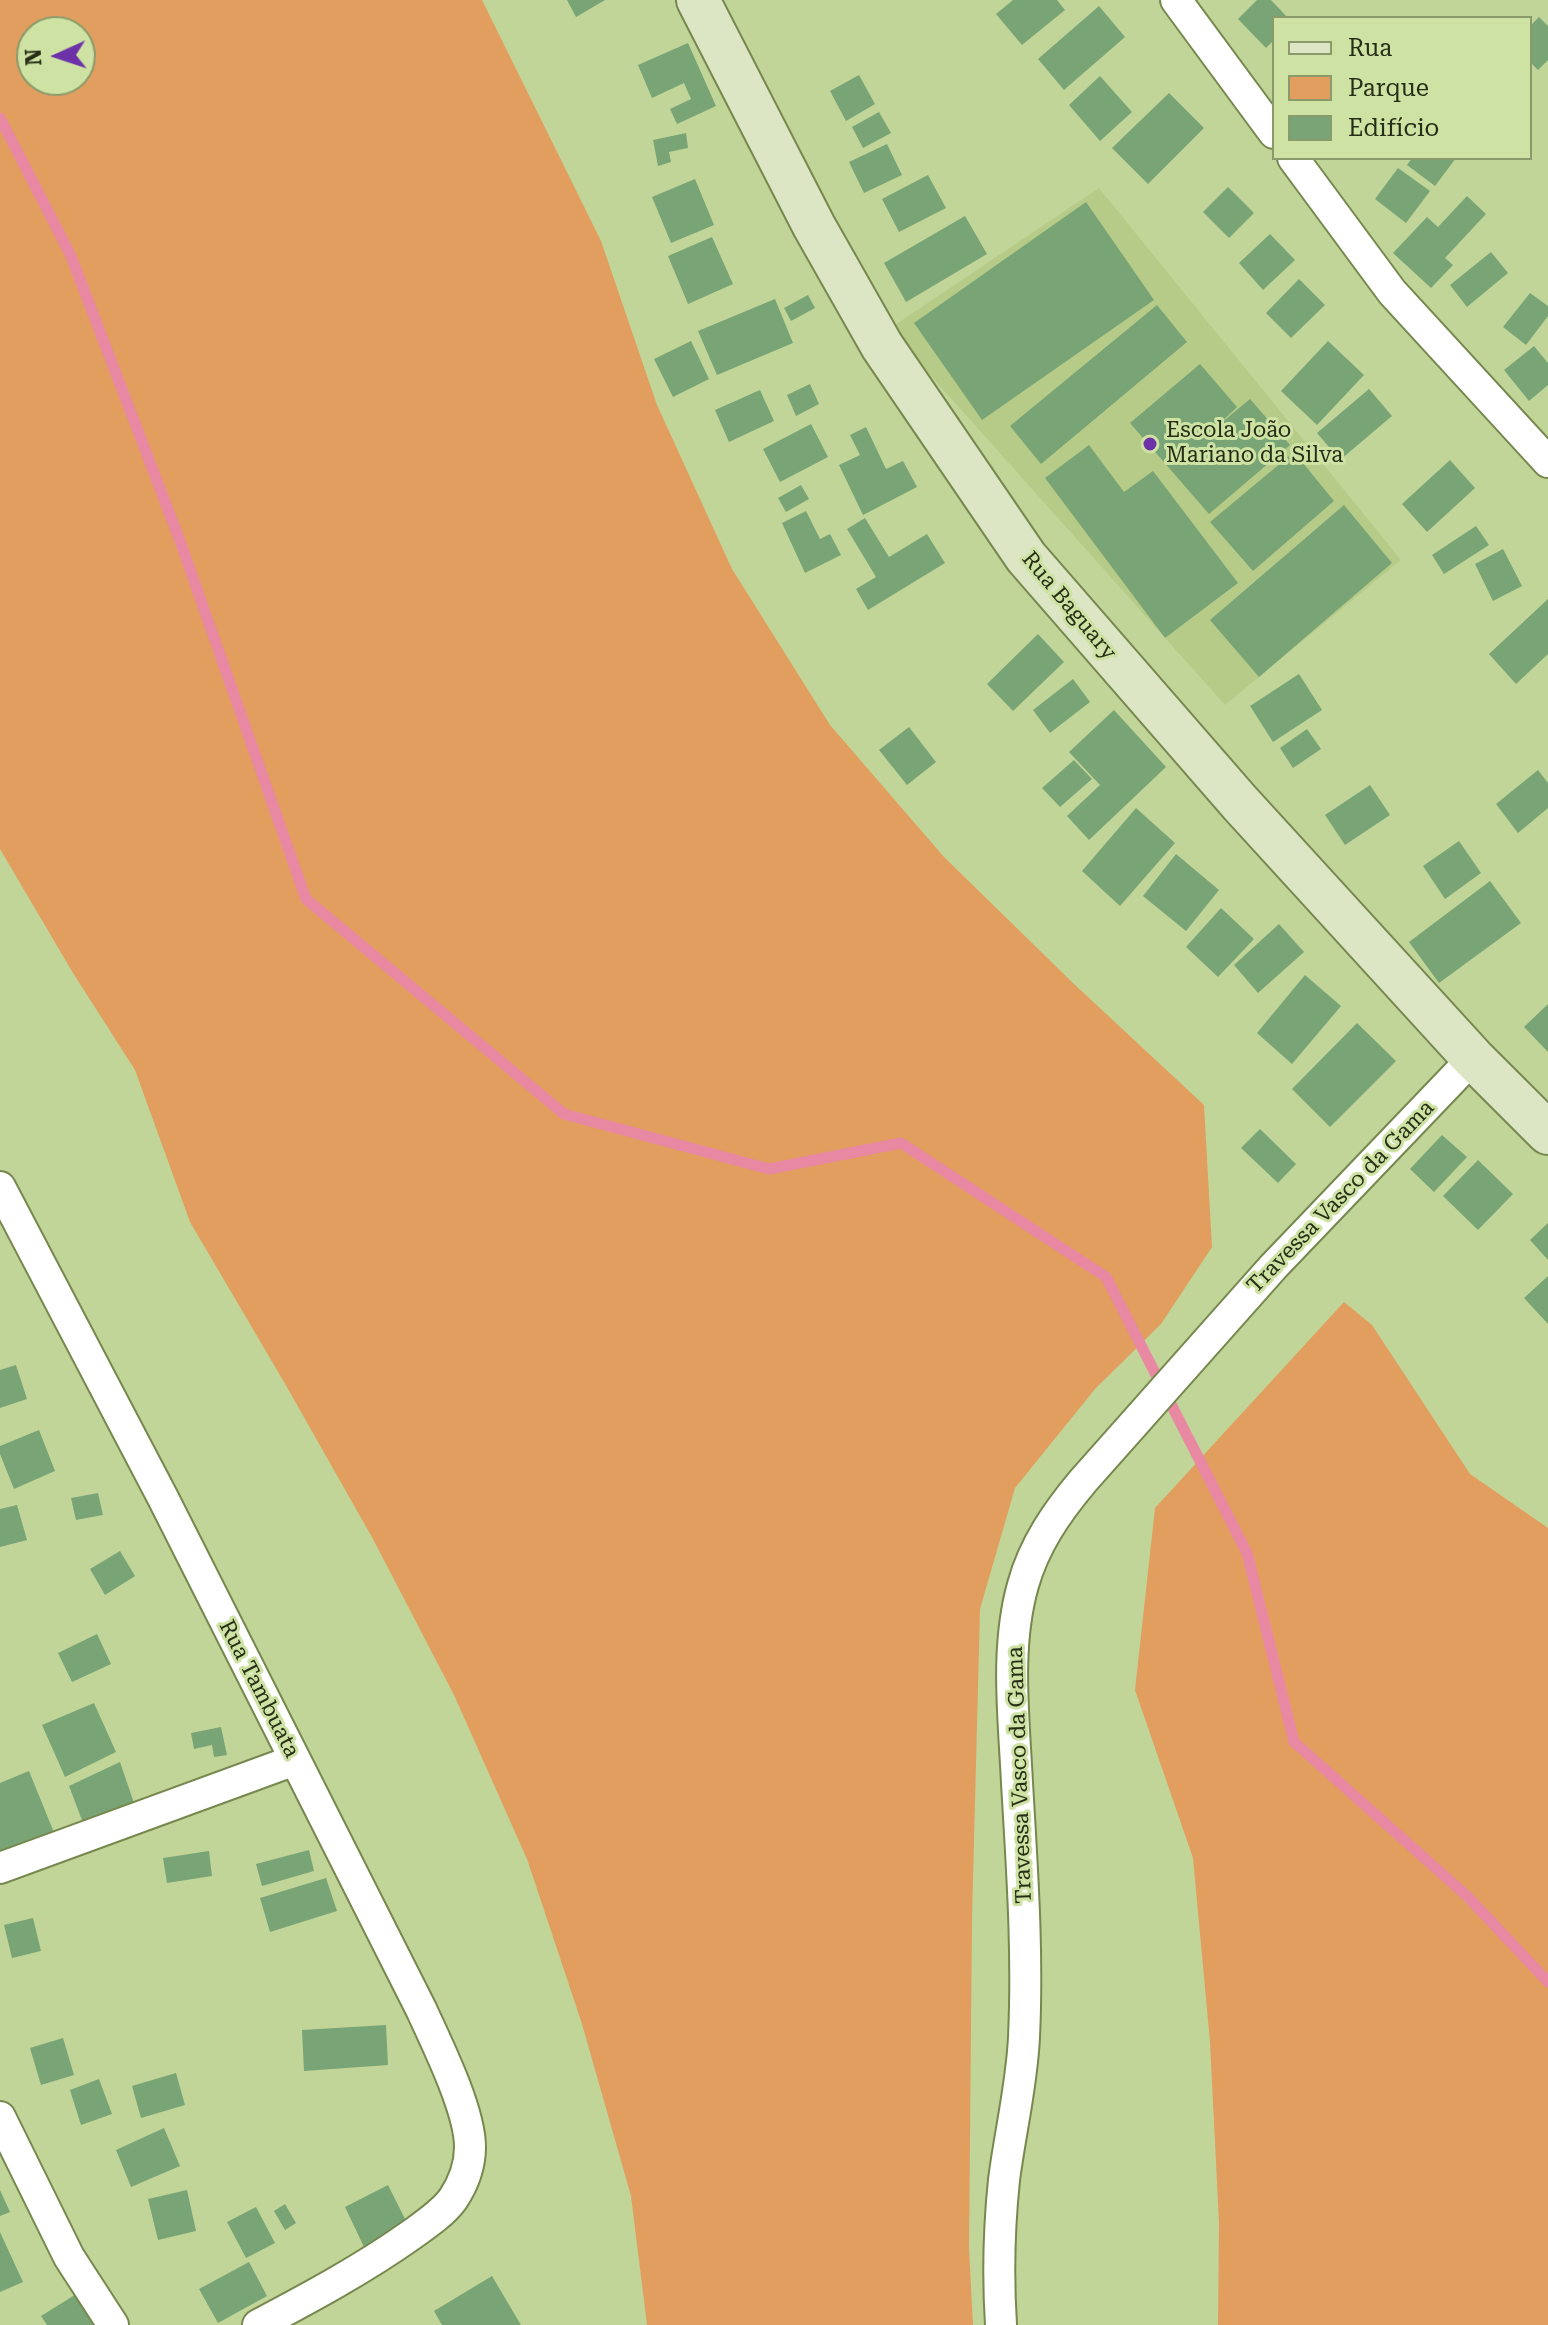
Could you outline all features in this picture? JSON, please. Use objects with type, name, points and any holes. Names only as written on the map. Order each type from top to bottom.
[{"type":"street","name":"Rua Baguary","points":[[698,0],[814,226],[882,346],[1026,557],[1240,803],[1473,1058],[1548,1133]]},
{"type":"street","points":[[1176,0],[1272,130]]},
{"type":"street","points":[[1294,160],[1392,292],[1548,462]]},
{"type":"street","name":"Travessa Vasco da Gama","points":[[1001,2325],[999,2290],[1004,2183],[1024,2040],[1025,1918],[1013,1700],[1014,1634],[1022,1585],[1037,1546],[1056,1513],[1083,1481],[1273,1267],[1473,1058]]},
{"type":"street","name":"Rua Tambuata","points":[[0,1187],[163,1498],[421,2009],[455,2089],[470,2146],[462,2183],[451,2202],[425,2225],[375,2261],[258,2325]]},
{"type":"street","points":[[0,1868],[295,1760]]},
{"type":"street","points":[[0,2117],[69,2257],[113,2325]]},
{"type":"shaded area","name":"Escola João Mariano da Silva","points":[[1099,188],[1401,560],[1225,705],[889,329]]},
{"type":"green space","points":[[0,0],[482,0],[601,241],[657,405],[732,569],[830,725],[944,857],[1204,1105],[1212,1247],[1161,1324],[1095,1389],[1015,1488],[980,1609],[972,1918],[969,2248],[973,2325],[647,2325],[631,2196],[582,2024],[527,1859],[454,1695],[373,1539],[190,1222],[135,1070],[0,849]]},
{"type":"green space","points":[[1344,1302],[1372,1325],[1470,1474],[1548,1528],[1548,2325],[1218,2325],[1219,2223],[1210,2042],[1193,1858],[1135,1690],[1155,1508]]},
{"type":"building","points":[[567,0],[605,0],[576,17]]},
{"type":"building","points":[[1013,0],[1057,0],[1065,10],[1022,45],[996,14]]},
{"type":"building","points":[[1257,0],[1271,0],[1286,16],[1272,16],[1272,42],[1266,48],[1238,19]]},
{"type":"building","points":[[1099,6],[1125,37],[1064,90],[1038,59]]},
{"type":"building","points":[[1539,17],[1548,26],[1548,60],[1538,70],[1532,64],[1532,24]]},
{"type":"building","points":[[688,43],[716,106],[677,124],[670,109],[691,99],[684,83],[652,98],[638,65]]},
{"type":"building","points":[[859,75],[875,104],[846,121],[830,91]]},
{"type":"building","points":[[1100,76],[1132,112],[1100,141],[1069,105]]},
{"type":"building","points":[[1169,93],[1204,128],[1148,184],[1112,148]]},
{"type":"building","points":[[879,112],[891,133],[863,148],[852,127]]},
{"type":"building","points":[[686,133],[688,148],[669,152],[671,162],[658,166],[653,140]]},
{"type":"building","points":[[887,144],[902,175],[864,193],[849,162]]},
{"type":"building","points":[[1411,160],[1454,160],[1435,186],[1407,165]]},
{"type":"building","points":[[1398,168],[1430,191],[1406,223],[1375,199]]},
{"type":"building","points":[[928,175],[946,208],[899,232],[882,199]]},
{"type":"building","points":[[695,179],[714,225],[671,243],[652,197]]},
{"type":"building","points":[[1228,187],[1254,213],[1229,238],[1203,212]]},
{"type":"building","points":[[1467,196],[1486,214],[1445,258],[1453,265],[1431,288],[1393,253],[1427,217],[1438,227]]},
{"type":"building","points":[[1086,202],[1154,300],[982,420],[914,323]]},
{"type":"building","points":[[965,216],[987,254],[906,302],[884,263]]},
{"type":"building","points":[[1270,234],[1295,260],[1263,290],[1239,263]]},
{"type":"building","points":[[712,237],[733,284],[688,304],[668,256]]},
{"type":"building","points":[[1491,252],[1508,273],[1467,307],[1450,285]]},
{"type":"building","points":[[1299,279],[1325,305],[1291,338],[1266,313]]},
{"type":"building","points":[[1530,293],[1548,306],[1548,316],[1526,345],[1503,327]]},
{"type":"building","points":[[808,295],[815,308],[791,321],[784,308]]},
{"type":"building","points":[[775,299],[793,343],[717,375],[698,331]]},
{"type":"building","points":[[1157,305],[1187,342],[1041,464],[1010,426]]},
{"type":"building","points":[[691,341],[709,379],[673,397],[654,359]]},
{"type":"building","points":[[1328,341],[1364,375],[1317,425],[1281,391]]},
{"type":"building","points":[[1534,346],[1548,363],[1548,385],[1529,401],[1504,370]]},
{"type":"building","points":[[1200,364],[1237,407],[1214,429],[1250,399],[1290,445],[1209,514],[1130,423]]},
{"type":"building","points":[[810,384],[819,404],[796,416],[787,395]]},
{"type":"building","points":[[1369,389],[1392,416],[1340,460],[1317,433]]},
{"type":"building","points":[[760,390],[774,421],[729,442],[715,410]]},
{"type":"building","points":[[811,424],[828,457],[780,482],[763,449]]},
{"type":"building","points":[[866,427],[886,469],[903,461],[917,487],[863,515],[839,465],[860,455],[850,435]]},
{"type":"building","points":[[1089,445],[1124,492],[1153,471],[1238,583],[1165,638],[1045,478]]},
{"type":"building","points":[[1294,452],[1334,501],[1253,571],[1210,522]]},
{"type":"building","points":[[1450,460],[1475,488],[1427,532],[1402,504]]},
{"type":"building","points":[[801,485],[809,499],[786,512],[778,498]]},
{"type":"building","points":[[1344,505],[1392,563],[1259,677],[1210,620]]},
{"type":"building","points":[[806,511],[820,539],[830,534],[841,555],[805,573],[782,523]]},
{"type":"building","points":[[865,518],[889,557],[927,534],[945,563],[868,610],[856,589],[876,577],[847,529]]},
{"type":"building","points":[[1476,526],[1489,545],[1444,574],[1432,555]]},
{"type":"building","points":[[1503,549],[1522,586],[1493,601],[1475,564]]},
{"type":"building","points":[[1548,599],[1548,654],[1516,684],[1489,654]]},
{"type":"building","points":[[1038,634],[1064,662],[1013,711],[987,684]]},
{"type":"building","points":[[1299,674],[1322,710],[1273,742],[1250,706]]},
{"type":"building","points":[[1073,679],[1090,702],[1050,733],[1033,710]]},
{"type":"building","points":[[1114,710],[1166,767],[1089,840],[1067,816],[1100,785],[1069,752]]},
{"type":"building","points":[[909,727],[936,762],[907,785],[879,750]]},
{"type":"building","points":[[1307,729],[1321,749],[1293,768],[1280,748]]},
{"type":"building","points":[[1074,760],[1092,779],[1060,807],[1042,788]]},
{"type":"building","points":[[1538,770],[1548,783],[1548,808],[1518,833],[1496,804]]},
{"type":"building","points":[[1370,785],[1390,815],[1345,845],[1325,815]]},
{"type":"building","points":[[1136,808],[1175,843],[1120,906],[1082,871]]},
{"type":"building","points":[[1459,841],[1481,873],[1445,899],[1423,866]]},
{"type":"building","points":[[1176,854],[1219,890],[1186,931],[1143,896]]},
{"type":"building","points":[[1490,881],[1521,923],[1439,983],[1409,942]]},
{"type":"building","points":[[1221,908],[1254,939],[1218,977],[1186,947]]},
{"type":"building","points":[[1279,924],[1304,952],[1258,993],[1234,965]]},
{"type":"building","points":[[1305,975],[1341,1006],[1292,1064],[1257,1033]]},
{"type":"building","points":[[1548,1004],[1548,1052],[1524,1027]]},
{"type":"building","points":[[1357,1023],[1396,1061],[1330,1127],[1292,1089]]},
{"type":"building","points":[[1260,1129],[1296,1164],[1278,1183],[1241,1148]]},
{"type":"building","points":[[1442,1135],[1467,1157],[1434,1192],[1410,1169]]},
{"type":"building","points":[[1478,1160],[1513,1194],[1478,1230],[1443,1196]]},
{"type":"building","points":[[1548,1223],[1548,1260],[1530,1240]]},
{"type":"building","points":[[1548,1276],[1548,1324],[1524,1298]]},
{"type":"building","points":[[16,1365],[27,1399],[0,1408],[0,1370]]},
{"type":"building","points":[[39,1430],[55,1471],[14,1489],[0,1454],[0,1446]]},
{"type":"building","points":[[98,1493],[103,1515],[76,1520],[71,1498]]},
{"type":"building","points":[[17,1505],[27,1540],[0,1547],[0,1509]]},
{"type":"building","points":[[120,1551],[135,1576],[105,1595],[90,1569]]},
{"type":"building","points":[[97,1634],[111,1664],[72,1682],[58,1653]]},
{"type":"building","points":[[94,1703],[116,1752],[65,1777],[42,1725]]},
{"type":"building","points":[[221,1727],[227,1755],[214,1757],[212,1745],[194,1749],[191,1733]]},
{"type":"building","points":[[120,1762],[135,1806],[85,1828],[69,1786]]},
{"type":"building","points":[[29,1771],[55,1835],[0,1858],[0,1783]]},
{"type":"building","points":[[309,1850],[314,1871],[262,1886],[256,1864]]},
{"type":"building","points":[[209,1851],[212,1876],[167,1883],[163,1858]]},
{"type":"building","points":[[326,1878],[337,1911],[270,1932],[260,1898]]},
{"type":"building","points":[[33,1918],[41,1951],[12,1958],[4,1925]]},
{"type":"building","points":[[386,2025],[388,2065],[304,2071],[302,2030]]},
{"type":"building","points":[[63,2038],[74,2075],[41,2085],[30,2048]]},
{"type":"building","points":[[176,2073],[185,2105],[141,2118],[132,2086]]},
{"type":"building","points":[[99,2079],[112,2114],[81,2125],[70,2090]]},
{"type":"building","points":[[164,2128],[180,2166],[131,2187],[116,2150]]},
{"type":"building","points":[[388,2185],[408,2225],[364,2247],[345,2207]]},
{"type":"building","points":[[0,2190],[10,2212],[0,2216]]},
{"type":"building","points":[[187,2190],[196,2231],[158,2240],[148,2199]]},
{"type":"building","points":[[285,2204],[296,2223],[285,2230],[274,2211]]},
{"type":"building","points":[[256,2207],[275,2243],[246,2258],[227,2222]]},
{"type":"building","points":[[0,2232],[23,2282],[0,2292]]},
{"type":"building","points":[[249,2262],[267,2296],[218,2323],[199,2289]]},
{"type":"building","points":[[492,2276],[521,2325],[442,2325],[434,2311]]},
{"type":"building","points":[[78,2293],[99,2325],[47,2325],[41,2316]]},
{"type":"waterway","points":[[0,118],[71,256],[180,541],[306,899],[564,1114],[769,1169],[901,1143],[1106,1277],[1247,1553],[1294,1742],[1467,1896],[1548,1982]]},
{"type":"place","name":"Escola João Mariano da Silva","points":[[1150,444]]}]
